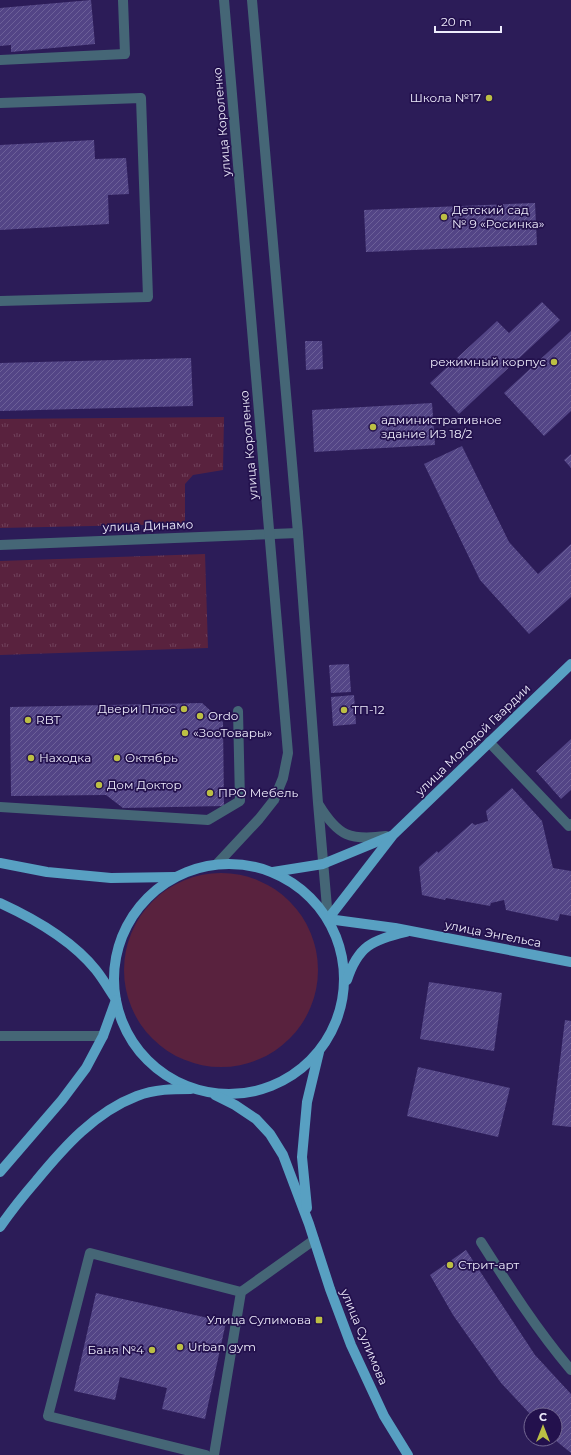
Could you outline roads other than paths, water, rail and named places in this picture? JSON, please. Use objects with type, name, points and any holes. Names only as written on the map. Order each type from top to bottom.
[{"type":"main road","name":"улица Молодой Гвардии","points":[[393,835],[571,664]]},
{"type":"main road","points":[[272,872],[323,864],[393,835]]},
{"type":"main road","points":[[328,918],[393,835]]},
{"type":"main road","points":[[0,864],[47,872],[111,878],[175,877]]},
{"type":"main road","points":[[345,987],[341,949],[328,918],[306,893],[285,878],[272,872],[250,866],[217,864],[202,867],[175,877],[149,896],[129,922],[121,940],[116,956],[114,978],[116,1000],[121,1020],[133,1042],[151,1064],[170,1078],[195,1089],[211,1093],[238,1094],[272,1086],[302,1069],[320,1052],[341,1011],[345,987],[352,965],[361,951],[378,940],[410,931]]},
{"type":"main road","points":[[0,903],[61,937],[95,970],[116,1000]]},
{"type":"main road","name":"улица Энгельса","points":[[328,918],[410,931],[571,962]]},
{"type":"main road","points":[[0,1172],[62,1100],[86,1068],[103,1036],[116,1000]]},
{"type":"main road","name":"улица Сулимова","points":[[309,1224],[302,1157],[307,1102],[320,1052]]},
{"type":"main road","points":[[0,1227],[11,1211],[60,1152],[86,1128],[112,1109],[137,1096],[153,1091],[195,1089]]},
{"type":"main road","name":"улица Сулимова","points":[[211,1093],[235,1105],[256,1119],[270,1134],[283,1155],[309,1224],[330,1289],[351,1345],[384,1416],[408,1455]]},
{"type":"street","points":[[0,60],[125,54],[123,0]]},
{"type":"street","name":"улица Короленко","points":[[217,864],[259,819],[274,800],[283,778],[288,753],[224,0]]},
{"type":"street","points":[[252,0],[298,532],[328,918]]},
{"type":"street","points":[[0,103],[141,98],[148,297],[0,301]]},
{"type":"street","name":"улица Динамо","points":[[0,545],[298,532]]},
{"type":"street","points":[[0,807],[208,820],[240,801],[238,711]]},
{"type":"street","points":[[489,742],[570,826]]},
{"type":"street","points":[[318,803],[333,825],[350,836],[368,839],[393,835]]},
{"type":"street","points":[[0,1036],[103,1036]]},
{"type":"street","points":[[214,1455],[241,1292],[314,1240]]},
{"type":"street","points":[[481,1242],[519,1302],[553,1349],[571,1370]]},
{"type":"street","points":[[206,1455],[48,1416],[90,1253],[241,1292]]},
{"type":"place","name":"Школа №17","points":[[489,98]]},
{"type":"place","name":"Детский сад № 9 «Росинка»","points":[[444,217]]},
{"type":"place","name":"режимный корпус","points":[[554,362]]},
{"type":"place","name":"административное здание ИЗ 18/2","points":[[373,427]]},
{"type":"place","name":"Двери Плюс","points":[[184,709]]},
{"type":"place","name":"ТП-12","points":[[344,710]]},
{"type":"place","name":"Ordo","points":[[200,716]]},
{"type":"place","name":"RBT","points":[[28,720]]},
{"type":"place","name":"«ЗооТовары»","points":[[185,733]]},
{"type":"place","name":"Находка","points":[[31,758]]},
{"type":"place","name":"Октябрь","points":[[117,758]]},
{"type":"place","name":"Дом Доктор","points":[[99,785]]},
{"type":"place","name":"ПРО Мебель","points":[[210,793]]},
{"type":"place","name":"Стрит-арт","points":[[450,1265]]},
{"type":"place","name":"Улица Сулимова","points":[[319,1320]]},
{"type":"place","name":"Urban gym","points":[[180,1347]]},
{"type":"place","name":"Баня №4","points":[[152,1350]]}]
